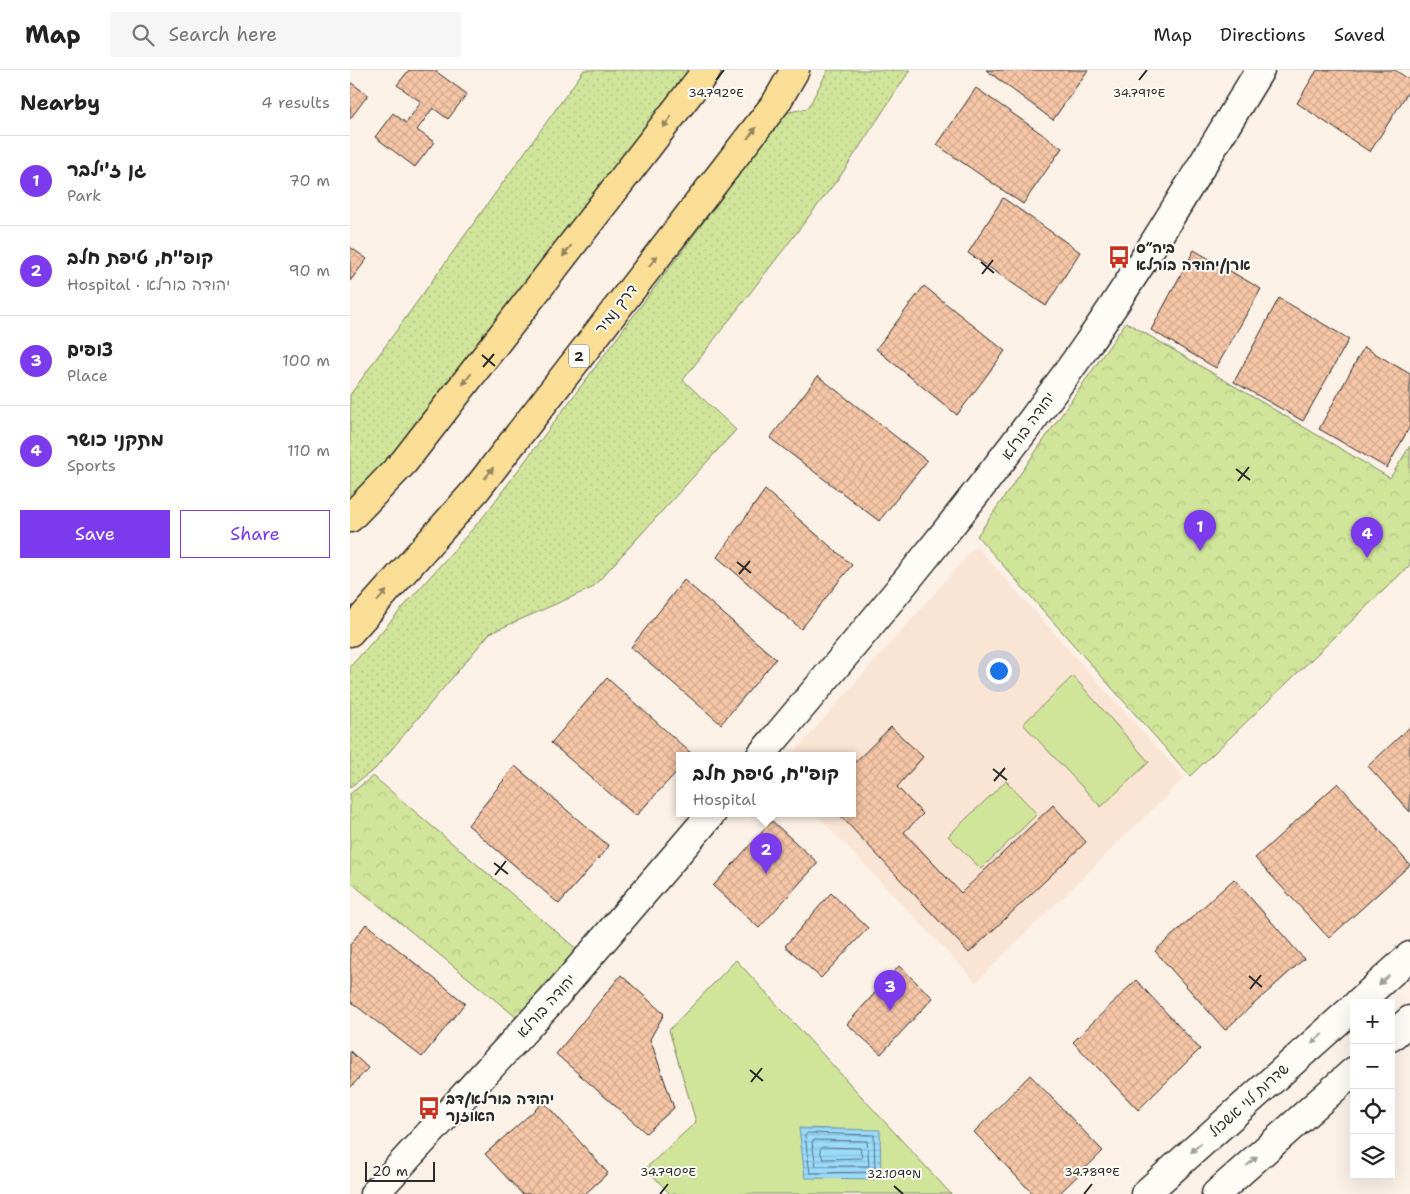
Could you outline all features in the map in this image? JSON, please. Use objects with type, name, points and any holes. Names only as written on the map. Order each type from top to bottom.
[{"type":"highway","points":[[350,518],[404,462],[707,70]]},
{"type":"highway","name":"דרך נמיר","points":[[350,632],[476,490],[776,103],[795,70]]},
{"type":"street","name":"יהודה בורלא","points":[[764,752],[853,648],[994,474],[1084,350],[1260,70]]},
{"type":"street","name":"יהודה בורלא","points":[[374,1194],[551,1001],[709,817]]},
{"type":"street","points":[[1362,999],[1410,956]]},
{"type":"street","name":"שדרות לוי אשכול","points":[[1145,1194],[1350,1011]]},
{"type":"street","points":[[1395,1033],[1410,1020]]},
{"type":"street","points":[[1216,1194],[1350,1074]]},
{"type":"shaded area","points":[[976,546],[1184,778],[976,982],[819,817],[856,817],[856,752],[795,752]]},
{"type":"green space","points":[[584,70],[693,70],[395,450],[350,498],[350,395]]},
{"type":"green space","points":[[828,70],[910,70],[841,175],[683,380],[736,430],[592,588],[490,633],[375,769],[350,787],[350,667],[484,516],[785,113],[808,108]]},
{"type":"green space","points":[[1126,322],[1390,478],[1410,446],[1410,565],[1190,776],[977,536]]},
{"type":"green space","points":[[1073,676],[1149,762],[1101,807],[1023,724]]},
{"type":"green space","points":[[373,776],[580,952],[521,1021],[350,882],[350,794]]},
{"type":"green space","points":[[1006,781],[1037,814],[981,869],[948,836]]},
{"type":"green space","points":[[736,960],[951,1194],[670,1194],[646,1168],[696,1122],[669,1030]]},
{"type":"water","points":[[799,1128],[880,1130],[881,1179],[805,1178]]},
{"type":"building","points":[[409,70],[434,70],[467,94],[448,119],[433,108],[417,130],[434,142],[415,167],[375,137],[393,113],[406,123],[421,102],[397,85]]},
{"type":"building","points":[[986,70],[1088,70],[1053,120]]},
{"type":"building","points":[[1317,70],[1395,70],[1410,80],[1410,89],[1370,152],[1297,103]]},
{"type":"building","points":[[350,82],[368,95],[350,119]]},
{"type":"building","points":[[976,88],[1062,148],[1023,204],[937,145]]},
{"type":"building","points":[[1003,198],[1080,252],[1046,306],[968,253]]},
{"type":"building","points":[[350,247],[367,259],[350,281]]},
{"type":"building","points":[[1194,250],[1261,289],[1216,368],[1151,330]]},
{"type":"building","points":[[924,286],[1005,351],[957,415],[876,349]]},
{"type":"building","points":[[1279,298],[1349,339],[1303,421],[1234,382]]},
{"type":"building","points":[[1364,347],[1410,374],[1410,426],[1387,468],[1319,429]]},
{"type":"building","points":[[818,376],[927,461],[879,521],[770,438]]},
{"type":"building","points":[[765,490],[852,565],[801,629],[717,557]]},
{"type":"building","points":[[684,580],[776,659],[721,724],[631,647]]},
{"type":"building","points":[[607,678],[690,752],[676,752],[676,772],[636,816],[551,743]]},
{"type":"building","points":[[891,727],[923,757],[897,787],[923,814],[904,832],[961,893],[1053,805],[1086,842],[969,953],[842,817],[856,817],[856,761]]},
{"type":"building","points":[[1410,727],[1410,812],[1368,766]]},
{"type":"building","points":[[515,766],[609,846],[559,904],[468,825]]},
{"type":"building","points":[[1338,783],[1410,865],[1329,938],[1255,858]]},
{"type":"building","points":[[772,821],[818,863],[759,928],[713,886]]},
{"type":"building","points":[[1234,879],[1304,959],[1225,1030],[1155,951]]},
{"type":"building","points":[[831,893],[868,928],[821,978],[785,946]]},
{"type":"building","points":[[366,924],[465,1003],[422,1057],[350,1001],[350,945]]},
{"type":"building","points":[[899,966],[933,998],[881,1054],[847,1024]]},
{"type":"building","points":[[621,975],[664,1014],[650,1039],[674,1108],[646,1133],[556,1054]]},
{"type":"building","points":[[1136,980],[1200,1049],[1138,1110],[1073,1042]]},
{"type":"building","points":[[350,1051],[368,1068],[350,1088]]},
{"type":"building","points":[[1030,1075],[1103,1151],[1059,1194],[1033,1194],[974,1132]]},
{"type":"building","points":[[544,1102],[608,1173],[585,1194],[522,1194],[485,1154]]},
{"type":"place","name":"ביה״ס ארן/יהודה בורלא","points":[[1119,257]]},
{"type":"place","name":"גן ז'ילבר","points":[[1200,551]]},
{"type":"place","name":"מתקני כושר","points":[[1367,558]]},
{"type":"place","name":"קופ\"ח, טיפת חלב","points":[[766,874]]},
{"type":"place","name":"צופים","points":[[890,1011]]},
{"type":"place","name":"יהודה בורלא/דב האוזנר","points":[[429,1108]]}]
